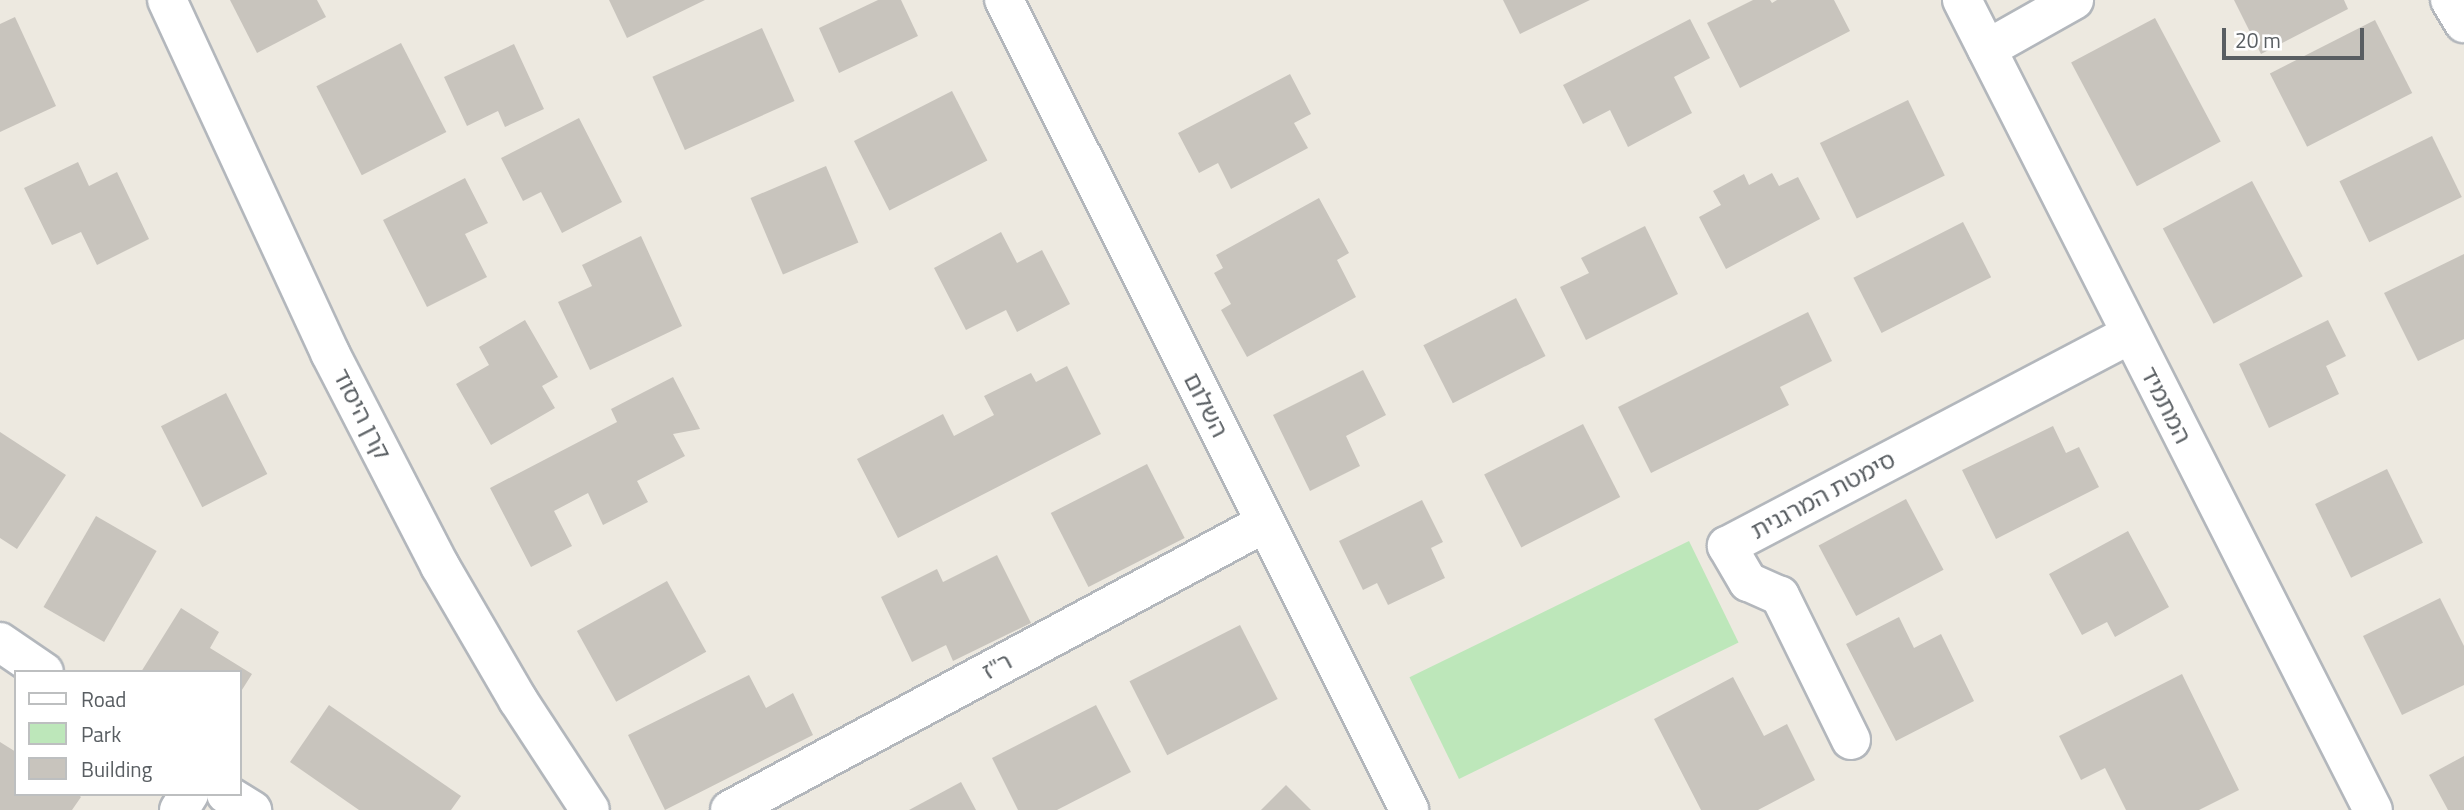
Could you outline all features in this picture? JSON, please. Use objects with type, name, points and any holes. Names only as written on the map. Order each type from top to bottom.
[{"type":"street","name":"קרן היסוד","points":[[167,0],[330,353],[428,543],[518,699],[590,810]]},
{"type":"street","name":"השלום","points":[[1004,0],[1409,810]]},
{"type":"street","name":"המתמיד","points":[[1962,0],[2373,810]]},
{"type":"street","points":[[1987,49],[2074,0]]},
{"type":"street","points":[[2450,0],[2464,23]]},
{"type":"street","name":"סימטת המרגנית","points":[[1851,740],[1780,596],[1748,582],[1727,546],[2130,334]]},
{"type":"street","name":"ר\"ז","points":[[730,810],[1265,523]]},
{"type":"street","points":[[0,642],[41,670]]},
{"type":"street","points":[[229,796],[252,810]]},
{"type":"green space","points":[[1689,541],[1739,643],[1459,779],[1409,677]]},
{"type":"building","points":[[230,0],[317,0],[326,17],[257,53]]},
{"type":"building","points":[[609,0],[705,0],[627,38]]},
{"type":"building","points":[[878,0],[901,0],[918,36],[839,73],[819,28]]},
{"type":"building","points":[[1503,0],[1590,0],[1520,34]]},
{"type":"building","points":[[1753,0],[1770,0],[1772,3],[1777,0],[1834,0],[1850,31],[1740,88],[1707,23]]},
{"type":"building","points":[[2234,0],[2344,0],[2348,9],[2261,54]]},
{"type":"building","points":[[15,17],[56,106],[0,132],[0,24]]},
{"type":"building","points":[[2155,18],[2221,142],[2137,186],[2071,63]]},
{"type":"building","points":[[1690,19],[1710,58],[1674,77],[1692,113],[1628,147],[1610,110],[1583,124],[1563,85]]},
{"type":"building","points":[[2375,20],[2412,93],[2307,147],[2270,74]]},
{"type":"building","points":[[762,28],[795,101],[685,150],[652,77]]},
{"type":"building","points":[[401,43],[446,132],[362,175],[316,86]]},
{"type":"building","points":[[514,44],[544,109],[505,127],[498,111],[467,126],[444,77]]},
{"type":"building","points":[[1290,74],[1311,114],[1294,123],[1308,148],[1231,189],[1218,163],[1199,173],[1178,133]]},
{"type":"building","points":[[952,91],[987,160],[889,210],[854,141]]},
{"type":"building","points":[[1908,100],[1945,175],[1857,218],[1820,143]]},
{"type":"building","points":[[579,118],[622,202],[562,233],[541,192],[523,201],[501,158]]},
{"type":"building","points":[[2432,136],[2462,197],[2369,242],[2339,181]]},
{"type":"building","points":[[78,162],[89,186],[117,172],[149,239],[97,265],[81,232],[52,245],[24,188]]},
{"type":"building","points":[[826,166],[858,242],[783,274],[751,198]]},
{"type":"building","points":[[1772,173],[1779,186],[1798,177],[1820,219],[1726,269],[1699,217],[1721,205],[1713,191],[1744,174],[1749,185]]},
{"type":"building","points":[[465,178],[488,223],[465,234],[487,277],[427,307],[383,220]]},
{"type":"building","points":[[2252,181],[2303,276],[2214,324],[2163,228]]},
{"type":"building","points":[[1319,198],[1349,253],[1337,260],[1356,297],[1247,357],[1221,310],[1231,304],[1214,273],[1223,268],[1216,255]]},
{"type":"building","points":[[1963,222],[1991,277],[1882,333],[1853,278]]},
{"type":"building","points":[[1645,226],[1678,294],[1586,340],[1560,287],[1589,273],[1581,258]]},
{"type":"building","points":[[1001,232],[1017,263],[1042,250],[1070,304],[1017,332],[1006,310],[966,330],[934,268]]},
{"type":"building","points":[[641,236],[682,326],[590,370],[558,302],[592,286],[582,265]]},
{"type":"building","points":[[2464,254],[2464,339],[2418,361],[2384,293]]},
{"type":"building","points":[[1516,298],[1546,356],[1453,403],[1423,345]]},
{"type":"building","points":[[1808,312],[1832,361],[1780,387],[1789,405],[1651,473],[1618,407]]},
{"type":"building","points":[[525,320],[558,377],[542,386],[555,408],[491,445],[456,384],[489,365],[479,347]]},
{"type":"building","points":[[2328,320],[2346,356],[2326,366],[2339,394],[2269,428],[2239,364]]},
{"type":"building","points":[[1067,366],[1101,434],[898,538],[857,459],[943,414],[954,436],[994,415],[984,396],[1031,373],[1036,382]]},
{"type":"building","points":[[1363,370],[1386,415],[1346,436],[1360,466],[1310,491],[1273,415]]},
{"type":"building","points":[[673,377],[700,429],[673,434],[685,456],[637,481],[648,502],[603,525],[588,493],[554,511],[572,546],[531,567],[490,488],[617,422],[611,409]]},
{"type":"building","points":[[226,393],[267,474],[202,507],[161,426]]},
{"type":"building","points":[[1583,424],[1620,497],[1521,547],[1484,474]]},
{"type":"building","points":[[2053,426],[2066,453],[2079,447],[2099,487],[1996,539],[1962,470]]},
{"type":"building","points":[[0,432],[66,475],[17,549],[0,538]]},
{"type":"building","points":[[1147,464],[1185,538],[1088,587],[1051,513]]},
{"type":"building","points":[[2387,469],[2423,543],[2351,578],[2315,504]]},
{"type":"building","points":[[1906,499],[1944,570],[1856,616],[1819,545]]},
{"type":"building","points":[[1422,500],[1443,542],[1431,548],[1445,578],[1388,605],[1377,583],[1363,590],[1339,541]]},
{"type":"building","points":[[96,516],[157,551],[104,642],[44,607]]},
{"type":"building","points":[[2128,531],[2169,607],[2115,637],[2107,622],[2082,635],[2049,574]]},
{"type":"building","points":[[997,555],[1031,623],[953,661],[946,645],[912,662],[881,597],[937,569],[943,582]]},
{"type":"building","points":[[667,581],[706,652],[616,702],[577,631]]},
{"type":"building","points":[[2440,598],[2464,646],[2464,685],[2402,715],[2363,636]]},
{"type":"building","points":[[181,608],[219,632],[210,648],[252,674],[242,690],[242,670],[142,670]]},
{"type":"building","points":[[1899,617],[1914,648],[1941,634],[1974,701],[1896,741],[1846,644]]},
{"type":"building","points":[[1240,625],[1278,699],[1167,755],[1130,681]]},
{"type":"building","points":[[2182,674],[2239,790],[2199,810],[2126,810],[2105,768],[2081,780],[2059,736]]},
{"type":"building","points":[[749,675],[766,708],[793,693],[813,735],[665,810],[628,735]]},
{"type":"building","points":[[1733,677],[1764,736],[1787,724],[1815,780],[1758,810],[1701,810],[1654,719]]},
{"type":"building","points":[[329,705],[461,796],[451,810],[359,810],[290,762]]},
{"type":"building","points":[[1096,705],[1131,772],[1057,810],[1018,810],[992,758]]},
{"type":"building","points":[[0,742],[14,751],[14,796],[81,797],[72,810],[0,810]]},
{"type":"building","points":[[2464,756],[2464,810],[2448,810],[2429,775]]},
{"type":"building","points":[[961,782],[976,810],[909,810]]},
{"type":"building","points":[[1286,785],[1311,810],[1261,810]]}]
